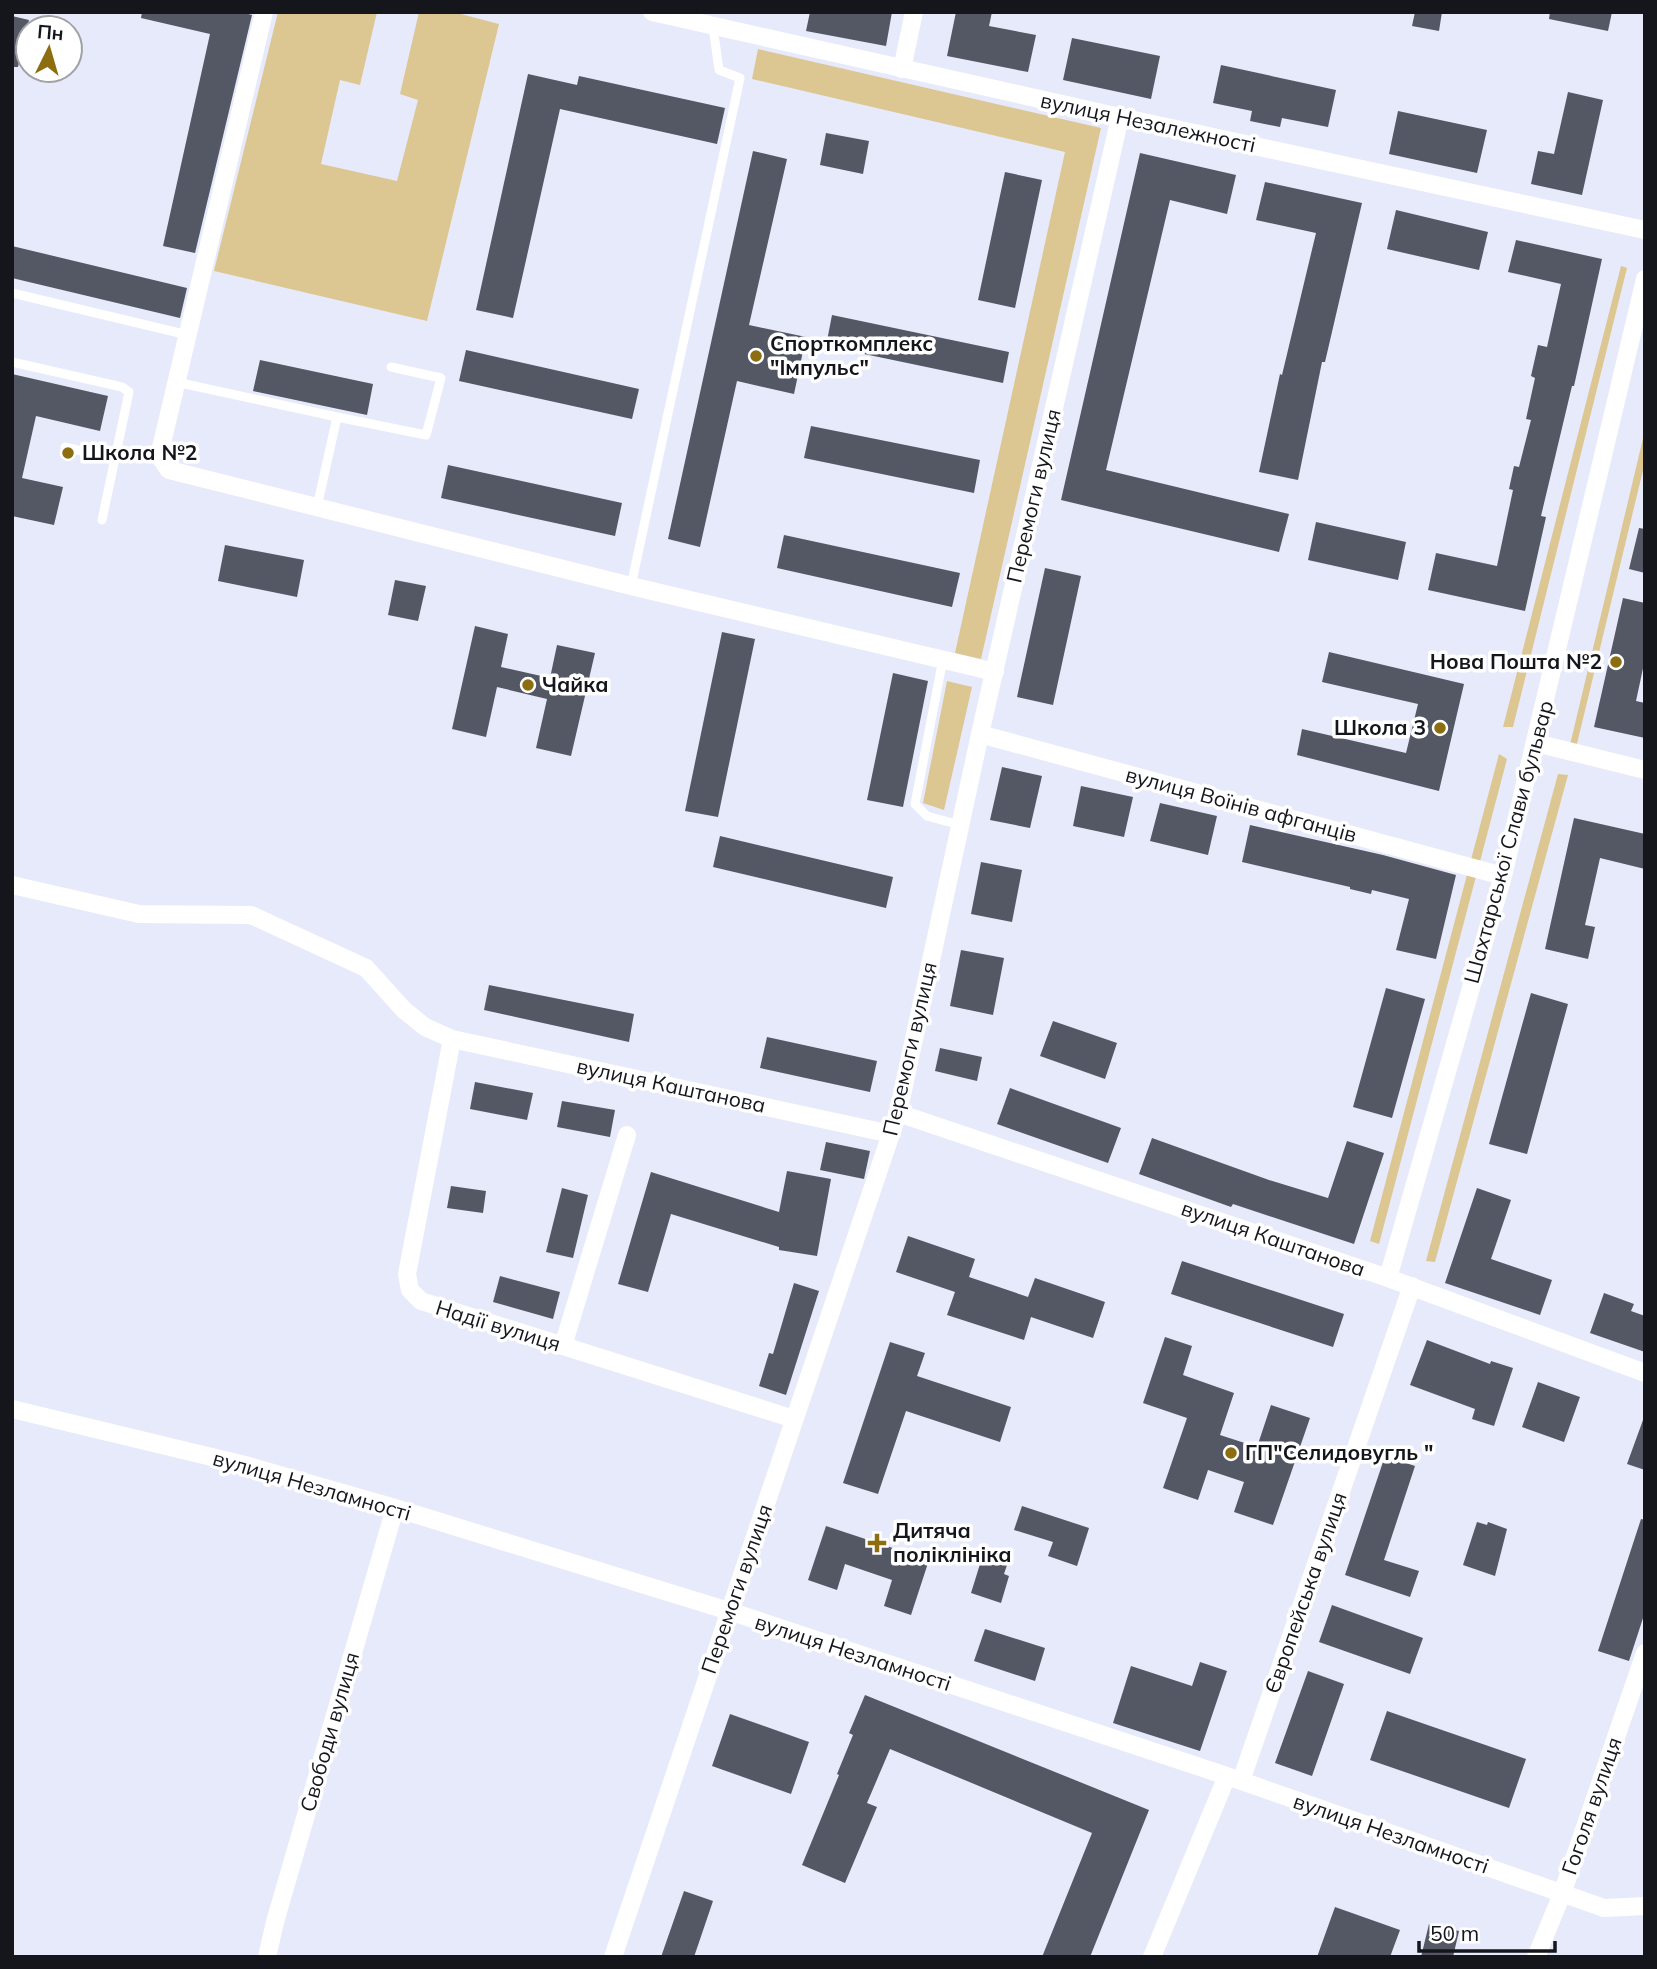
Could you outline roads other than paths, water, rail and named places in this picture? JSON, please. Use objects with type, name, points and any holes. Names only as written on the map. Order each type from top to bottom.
[{"type":"street","points":[[264,12],[159,456],[169,470],[631,586],[995,672]]},
{"type":"street","name":"вулиця Незалежності","points":[[652,12],[1645,230]]},
{"type":"street","points":[[902,69],[914,12]]},
{"type":"street","name":"Перемоги вулиця","points":[[613,1957],[898,1113],[980,734],[1121,117]]},
{"type":"street","name":"Шахтарської Слави бульвар","points":[[1388,1278],[1503,876],[1645,279]]},
{"type":"street","name":"вулиця Воїнів афганців","points":[[980,734],[1503,876]]},
{"type":"street","points":[[1536,743],[1645,770]]},
{"type":"street","name":"вулиця Каштанова","points":[[12,885],[139,914],[251,915],[366,968],[404,1010],[425,1027],[452,1039],[891,1134]]},
{"type":"street","name":"Надії вулиця","points":[[452,1039],[407,1274],[410,1290],[421,1301],[794,1419]]},
{"type":"street","name":"вулиця Каштанова","points":[[898,1113],[1412,1286],[1645,1373]]},
{"type":"street","points":[[563,1346],[627,1135]]},
{"type":"street","name":"Європейська вулиця","points":[[1152,1957],[1234,1779],[1412,1286]]},
{"type":"street","name":"вулиця Незламності","points":[[12,1409],[245,1465],[395,1508],[729,1611],[1234,1779],[1604,1909],[1645,1906]]},
{"type":"street","name":"Свободи вулиця","points":[[267,1957],[395,1508]]},
{"type":"street","name":"Гоголя вулиця","points":[[1536,1957],[1562,1894],[1645,1653]]},
{"type":"lane","points":[[631,586],[740,78],[719,70],[713,27]]},
{"type":"lane","points":[[12,292],[188,335]]},
{"type":"lane","points":[[12,362],[127,388],[129,395],[102,520]]},
{"type":"lane","points":[[176,382],[426,435],[441,378],[391,367]]},
{"type":"lane","points":[[317,507],[337,417]]},
{"type":"lane","points":[[65,447],[116,459]]},
{"type":"lane","points":[[943,659],[915,804],[927,816],[960,825]]},
{"type":"place","name":"Спорткомплекс \"Імпульс\"","points":[[756,356]]},
{"type":"place","name":"Школа №2","points":[[68,453]]},
{"type":"place","name":"Нова Пошта №2","points":[[1616,662]]},
{"type":"place","name":"Чайка","points":[[528,685]]},
{"type":"place","name":"Школа 3","points":[[1440,728]]},
{"type":"place","name":"ГП\"Селидовугль \"","points":[[1231,1453]]},
{"type":"place","name":"Дитяча поліклініка","points":[[877,1543]]}]
